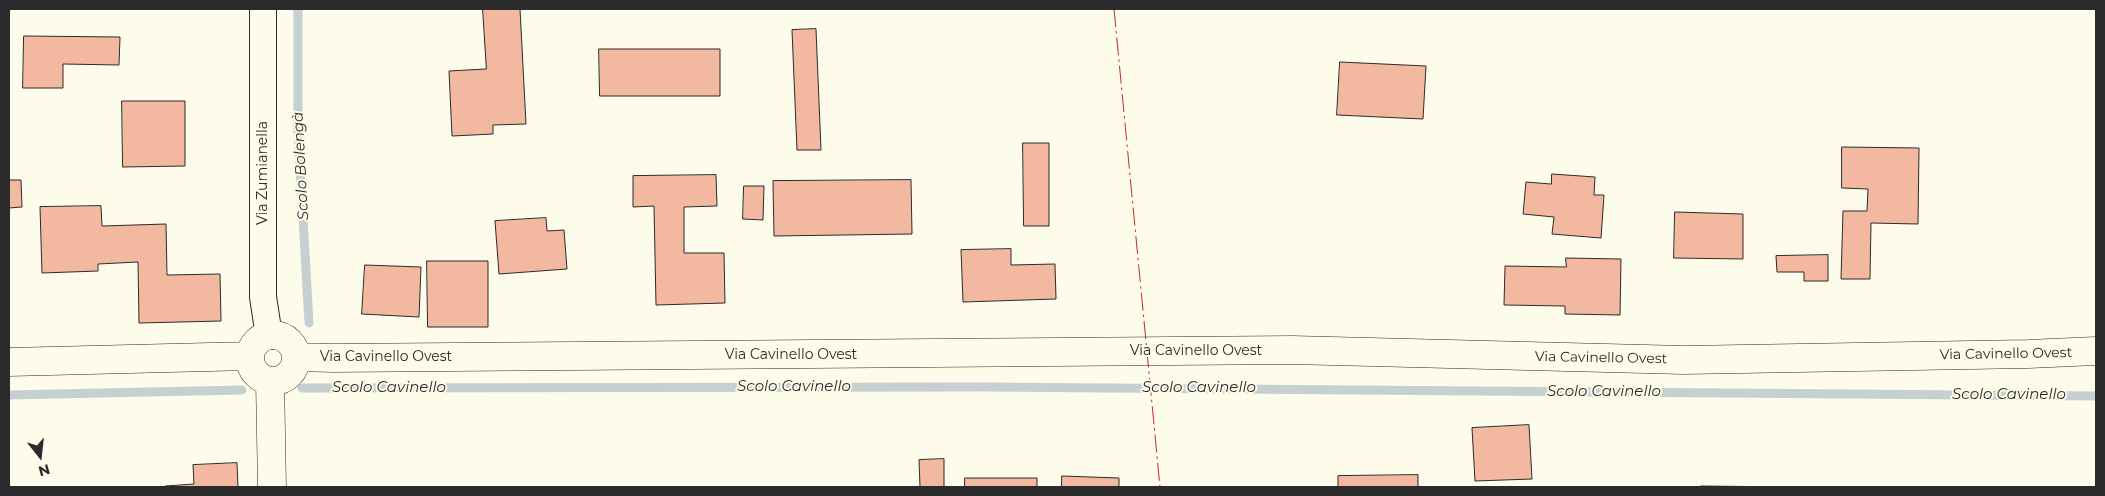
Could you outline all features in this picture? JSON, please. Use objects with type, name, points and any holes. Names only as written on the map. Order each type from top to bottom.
[{"type":"street","name":"Via Zumianella","points":[[263,9],[263,296],[268,336]]},
{"type":"street","points":[[268,336],[283,338],[294,349],[296,357],[293,370],[289,375],[277,381],[270,381],[258,375],[251,363],[252,349],[268,336]]},
{"type":"street","name":"Via Cavinello Ovest","points":[[296,357],[1292,350],[1684,360],[2096,352]]},
{"type":"street","points":[[9,362],[250,356]]},
{"type":"street","points":[[270,381],[272,487]]},
{"type":"building","points":[[483,9],[520,9],[526,124],[493,125],[493,134],[452,136],[449,71],[486,69]]},
{"type":"building","points":[[816,29],[821,150],[797,150],[792,30]]},
{"type":"building","points":[[24,36],[120,37],[119,65],[63,64],[63,88],[23,88]]},
{"type":"building","points":[[599,49],[720,49],[720,96],[600,96]]},
{"type":"building","points":[[1340,62],[1426,66],[1423,119],[1337,115]]},
{"type":"building","points":[[122,101],[185,101],[185,166],[123,167]]},
{"type":"building","points":[[1023,143],[1049,143],[1049,226],[1024,226]]},
{"type":"building","points":[[1842,147],[1919,148],[1918,224],[1871,223],[1870,279],[1841,279],[1843,211],[1867,211],[1868,189],[1842,188]]},
{"type":"building","points":[[1552,174],[1595,177],[1594,195],[1604,195],[1601,238],[1552,234],[1554,217],[1523,214],[1526,182],[1551,184]]},
{"type":"building","points":[[716,175],[717,206],[684,207],[684,253],[724,253],[725,303],[656,305],[654,206],[633,207],[633,176]]},
{"type":"building","points":[[9,180],[21,180],[22,207],[9,208]]},
{"type":"building","points":[[911,180],[912,234],[774,236],[773,181]]},
{"type":"building","points":[[744,186],[764,186],[763,220],[743,219]]},
{"type":"building","points":[[101,206],[102,226],[166,224],[167,275],[220,274],[221,321],[139,323],[138,262],[98,264],[98,271],[42,273],[40,207]]},
{"type":"building","points":[[1675,212],[1743,214],[1743,259],[1674,258]]},
{"type":"building","points":[[546,218],[547,231],[564,230],[567,269],[499,274],[495,221]]},
{"type":"building","points":[[1011,249],[1011,265],[1055,264],[1056,299],[963,302],[961,250]]},
{"type":"building","points":[[1828,255],[1828,281],[1804,281],[1804,272],[1777,272],[1776,256]]},
{"type":"building","points":[[1566,258],[1621,259],[1620,315],[1565,314],[1565,306],[1504,305],[1505,266],[1566,267]]},
{"type":"building","points":[[427,261],[488,261],[488,327],[428,327]]},
{"type":"building","points":[[365,265],[421,267],[419,317],[362,314]]},
{"type":"building","points":[[1529,425],[1532,479],[1475,481],[1472,428]]},
{"type":"building","points":[[944,459],[944,487],[920,487],[919,460]]},
{"type":"building","points":[[237,463],[238,487],[165,487],[194,484],[193,465]]},
{"type":"building","points":[[1418,475],[1418,487],[1338,487],[1338,476]]},
{"type":"building","points":[[1062,476],[1119,478],[1119,487],[1062,487]]},
{"type":"building","points":[[965,478],[1037,478],[1037,487],[965,487]]},
{"type":"building","points":[[1701,486],[1790,487],[1701,487]]},
{"type":"waterway","name":"Scolo Bolengà","points":[[298,9],[298,131],[309,323]]},
{"type":"waterway","name":"Scolo Cavinello","points":[[302,388],[985,387],[2096,396]]},
{"type":"waterway","name":"Scolo Cavinello","points":[[9,395],[242,390]]},
{"type":"power","points":[[1114,9],[1160,487]]}]
